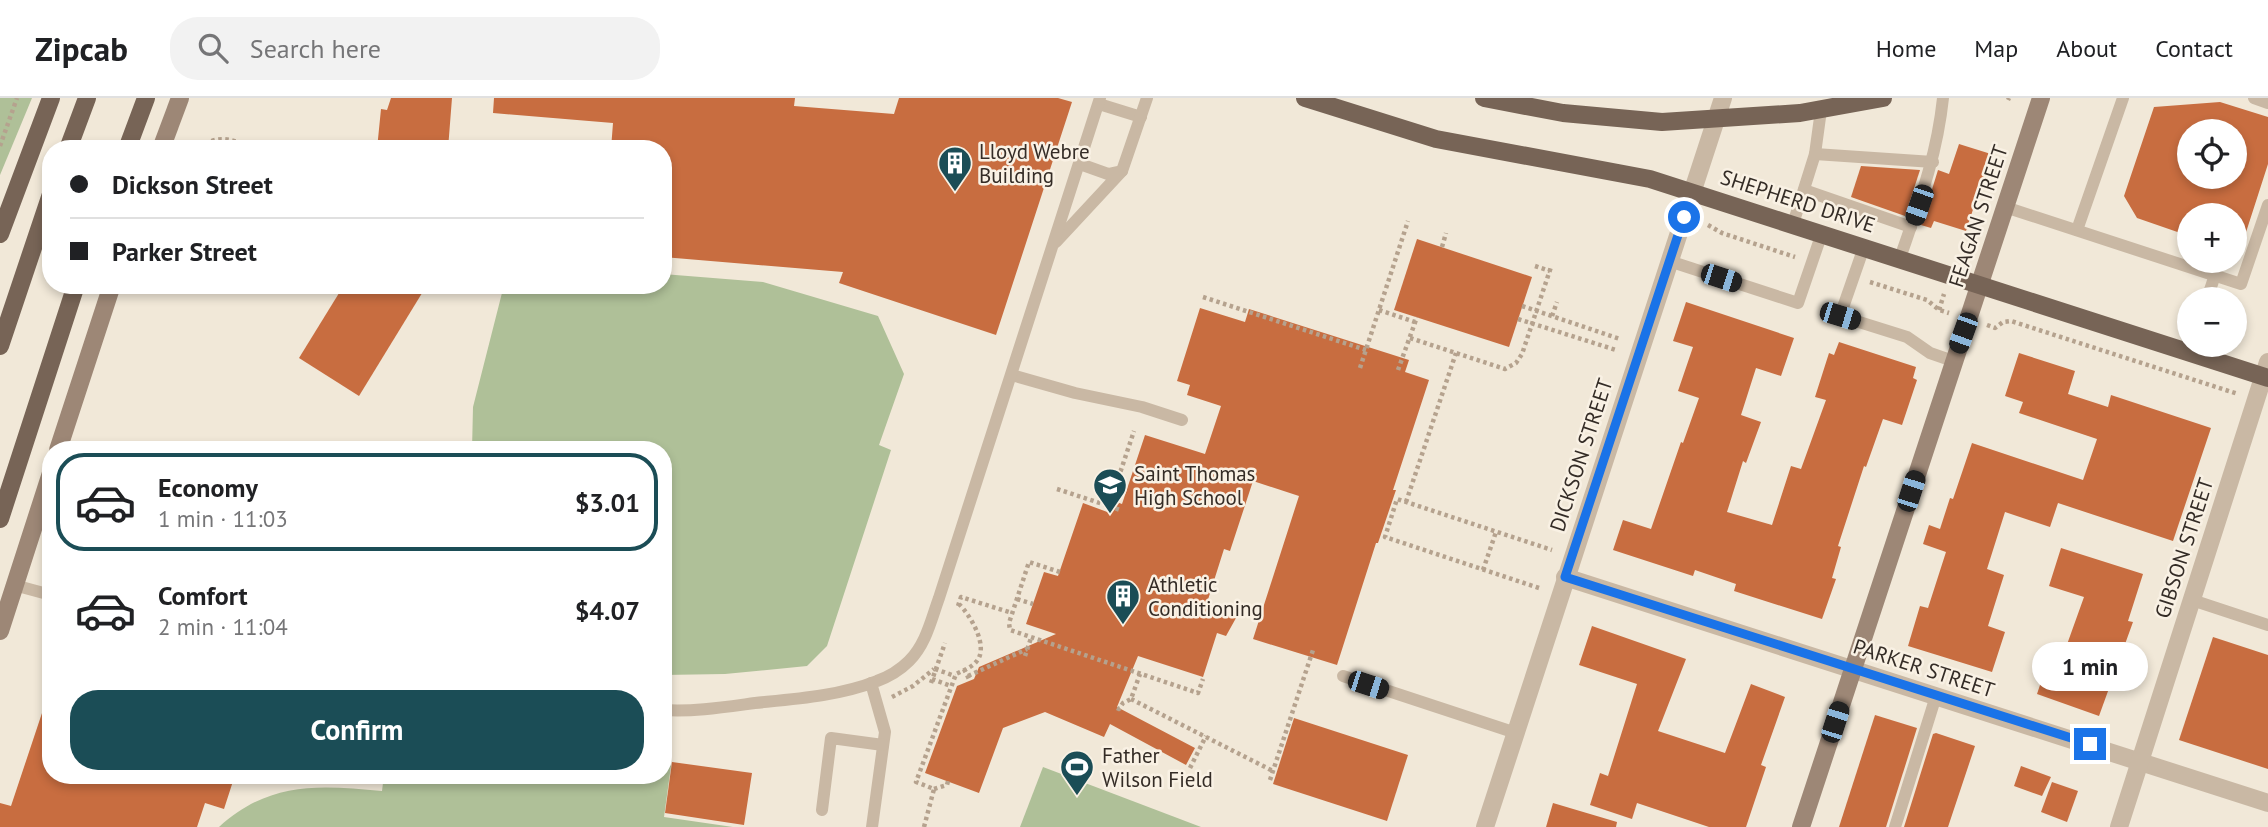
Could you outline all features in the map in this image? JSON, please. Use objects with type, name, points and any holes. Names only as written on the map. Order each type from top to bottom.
[{"type":"main road","points":[[0,234],[51,98]]},
{"type":"main road","points":[[71,140],[87,98]]},
{"type":"main road","points":[[130,140],[146,98]]},
{"type":"main road","name":"SHEPHERD DRIVE","points":[[1305,98],[1436,139],[1605,169],[1693,191],[1979,285],[2177,345]]},
{"type":"main road","points":[[1484,98],[1563,113],[1672,122],[1800,114],[1883,98]]},
{"type":"main road","points":[[0,346],[42,221]]},
{"type":"main road","points":[[0,519],[73,294]]},
{"type":"main road","name":"SHEPHERD DRIVE","points":[[2216,357],[2266,373]]},
{"type":"street","points":[[164,140],[180,98]]},
{"type":"street","name":"DICKSON STREET","points":[[1485,827],[1723,98]]},
{"type":"street","name":"FEAGAN STREET","points":[[1801,827],[2041,98]]},
{"type":"street","points":[[61,441],[109,294]]},
{"type":"street","name":"GIBSON STREET","points":[[2119,827],[2266,373]]},
{"type":"street","points":[[0,631],[42,501]]},
{"type":"street","name":"PARKER STREET","points":[[1565,577],[2268,803]]},
{"type":"lane","points":[[1054,245],[1122,171],[1147,98]]},
{"type":"lane","points":[[1900,258],[1933,162],[1942,98]]},
{"type":"lane","points":[[2077,230],[2123,98]]},
{"type":"lane","points":[[2254,98],[2268,103]]},
{"type":"lane","points":[[672,710],[788,700],[844,691],[871,683],[909,661],[926,634],[1100,101],[1141,117]]},
{"type":"lane","points":[[1793,224],[1815,153],[1821,110]]},
{"type":"lane","points":[[1815,153],[1933,162]]},
{"type":"lane","points":[[1080,164],[1108,174],[1122,171]]},
{"type":"lane","points":[[1804,190],[1911,227]]},
{"type":"lane","points":[[2005,207],[2241,284],[2268,205]]},
{"type":"lane","points":[[1669,261],[1798,303],[1822,233]]},
{"type":"lane","points":[[1864,247],[1840,316],[1907,337],[1930,353],[1954,361]]},
{"type":"lane","points":[[2211,287],[2215,275]]},
{"type":"lane","points":[[1012,375],[1075,393],[1142,407],[1182,420]]},
{"type":"lane","points":[[15,585],[42,592]]},
{"type":"lane","points":[[2192,600],[2268,625]]},
{"type":"lane","points":[[1343,676],[1516,733]]},
{"type":"lane","points":[[871,683],[885,732],[872,827]]},
{"type":"lane","points":[[1895,827],[1936,696]]},
{"type":"lane","points":[[821,810],[831,738],[883,744]]},
{"type":"path","points":[[0,146],[17,98]]},
{"type":"path","points":[[1360,368],[1408,221]]},
{"type":"path","points":[[1441,247],[1446,233]]},
{"type":"path","points":[[1410,338],[1505,369],[1511,367],[1522,354],[1550,269],[1535,266]]},
{"type":"path","points":[[1203,297],[1366,350]]},
{"type":"path","points":[[1553,330],[1557,302]]},
{"type":"path","points":[[1522,306],[1620,339]]},
{"type":"path","points":[[1379,310],[1416,320],[1398,370]]},
{"type":"path","points":[[1518,319],[1616,350]]},
{"type":"path","points":[[1995,328],[2003,322],[2011,321],[2234,393]]},
{"type":"path","points":[[1566,334],[1569,322]]},
{"type":"path","points":[[1578,338],[1582,326]]},
{"type":"path","points":[[1588,341],[1592,329]]},
{"type":"path","points":[[1598,344],[1602,333]]},
{"type":"path","points":[[1406,502],[1456,353]]},
{"type":"path","points":[[1109,506],[1134,431]]},
{"type":"path","points":[[1057,489],[1120,510]]},
{"type":"path","points":[[1539,588],[1385,537],[1390,516],[1398,499],[1552,550]]},
{"type":"path","points":[[1483,570],[1496,532]]},
{"type":"path","points":[[1060,572],[1029,562],[1008,627],[1010,630],[1198,693],[1203,679]]},
{"type":"path","points":[[954,617],[961,597],[1012,613]]},
{"type":"path","points":[[1017,599],[1033,604]]},
{"type":"path","points":[[948,781],[947,785],[934,789],[916,782],[955,676],[976,663],[980,645],[978,632],[959,604]]},
{"type":"path","points":[[1025,656],[1031,638]]},
{"type":"path","points":[[945,642],[931,681],[951,686]]},
{"type":"path","points":[[964,670],[969,678],[1027,649]]},
{"type":"path","points":[[1270,780],[1313,650]]},
{"type":"path","points":[[936,668],[955,676]]},
{"type":"path","points":[[891,698],[913,686],[936,668]]},
{"type":"path","points":[[1117,708],[1132,699],[1140,674]]},
{"type":"path","points":[[1132,699],[1273,771]]},
{"type":"path","points":[[1190,768],[1206,736]]},
{"type":"path","points":[[923,827],[934,789]]},
{"type":"green space","points":[[0,98],[32,98],[0,175]]},
{"type":"green space","points":[[672,275],[763,282],[878,316],[904,374],[879,445],[891,450],[827,646],[807,666],[725,674],[672,675],[672,441],[472,441],[473,407],[502,294],[672,294]]},
{"type":"green space","name":"Father Wilson Field","points":[[1043,767],[1201,827],[1020,827]]},
{"type":"green space","points":[[383,784],[669,784],[664,817],[733,827],[219,827],[257,801],[276,794],[316,788],[382,791]]},
{"type":"building","points":[[391,98],[452,98],[449,140],[378,140],[381,109],[387,110]]},
{"type":"building","points":[[494,98],[795,98],[794,106],[894,114],[899,98],[1058,98],[1072,102],[996,335],[839,283],[843,272],[672,258],[672,140],[612,140],[613,123],[493,113]]},
{"type":"building","points":[[2220,102],[2268,117],[2268,164],[2247,229],[2247,203],[2177,203],[2177,232],[2137,218],[2124,196],[2154,107]]},
{"type":"building","points":[[1959,144],[1991,154],[1966,231],[1934,221],[1931,228],[1921,225],[1938,170],[1949,174]]},
{"type":"building","points":[[1861,166],[1920,170],[1905,216],[1851,197]]},
{"type":"building","points":[[1417,239],[1532,277],[1509,347],[1394,310]]},
{"type":"building","points":[[338,294],[421,294],[359,396],[299,358]]},
{"type":"building","points":[[1686,302],[1794,338],[1781,376],[1756,368],[1741,415],[1761,422],[1746,463],[1743,461],[1727,512],[1772,525],[1791,466],[1801,469],[1826,400],[1815,397],[1829,353],[1834,355],[1839,342],[1916,367],[1913,378],[1917,380],[1902,425],[1883,419],[1866,467],[1864,466],[1838,546],[1841,547],[1832,578],[1836,579],[1822,619],[1734,591],[1736,584],[1695,570],[1693,576],[1613,550],[1623,520],[1651,529],[1699,398],[1678,391],[1693,347],[1673,341]]},
{"type":"building","points":[[1200,308],[1245,322],[1249,309],[1409,360],[1405,372],[1429,380],[1393,490],[1396,490],[1337,665],[1253,639],[1299,496],[1253,481],[1230,551],[1224,549],[1205,609],[1236,618],[1226,636],[1217,633],[1203,677],[1138,656],[1117,707],[1195,748],[1186,765],[1110,724],[1104,737],[1045,712],[1003,728],[979,793],[925,773],[957,686],[974,679],[979,667],[1056,634],[1026,624],[1044,572],[1058,576],[1083,503],[1110,513],[1114,501],[1122,504],[1145,435],[1205,454],[1221,406],[1187,395],[1190,385],[1177,381]]},
{"type":"building","points":[[2019,353],[2075,371],[2068,394],[2108,407],[2111,395],[2211,428],[2173,541],[2058,503],[2050,527],[2005,512],[1987,569],[2004,575],[1988,626],[2005,632],[1992,672],[1908,646],[1920,606],[1928,608],[1946,552],[1923,544],[1929,525],[1940,529],[1972,443],[2083,480],[2097,439],[2019,413],[2023,402],[2005,396]]},
{"type":"building","points":[[2061,548],[2143,574],[2128,621],[2133,622],[2099,716],[2037,694],[2046,667],[2040,665],[2048,644],[2065,650],[2084,597],[2049,586]]},
{"type":"building","points":[[1592,626],[1686,659],[1658,731],[1725,753],[1751,684],[1785,697],[1761,765],[1766,767],[1746,827],[1709,827],[1637,803],[1632,819],[1590,805],[1600,773],[1608,776],[1637,684],[1579,665]]},
{"type":"building","points":[[2213,637],[2268,655],[2268,769],[2179,740]]},
{"type":"building","points":[[42,713],[42,784],[232,784],[224,809],[205,803],[197,827],[0,827],[0,803],[11,806]]},
{"type":"building","points":[[1875,715],[1917,728],[1886,827],[1839,827]]},
{"type":"building","points":[[1294,718],[1408,755],[1387,821],[1273,784]]},
{"type":"building","points":[[1933,734],[1975,746],[1948,827],[1904,827]]},
{"type":"building","points":[[672,762],[752,773],[744,825],[665,813],[669,784],[672,784]]},
{"type":"building","points":[[2021,766],[2051,777],[2042,796],[2014,786]]},
{"type":"building","points":[[2052,782],[2078,791],[2067,822],[2041,812]]},
{"type":"building","points":[[1553,803],[1617,822],[1616,827],[1546,827]]},
{"type":"place","name":"Lloyd Webre Building","points":[[955,193]]},
{"type":"place","name":"Saint Thomas High School","points":[[1110,515]]},
{"type":"place","name":"Athletic Conditioning","points":[[1123,626]]},
{"type":"place","name":"Father Wilson Field","points":[[1077,797]]},
{"type":"route","points":[[1684,217],[1565,577],[2090,744]]}]
